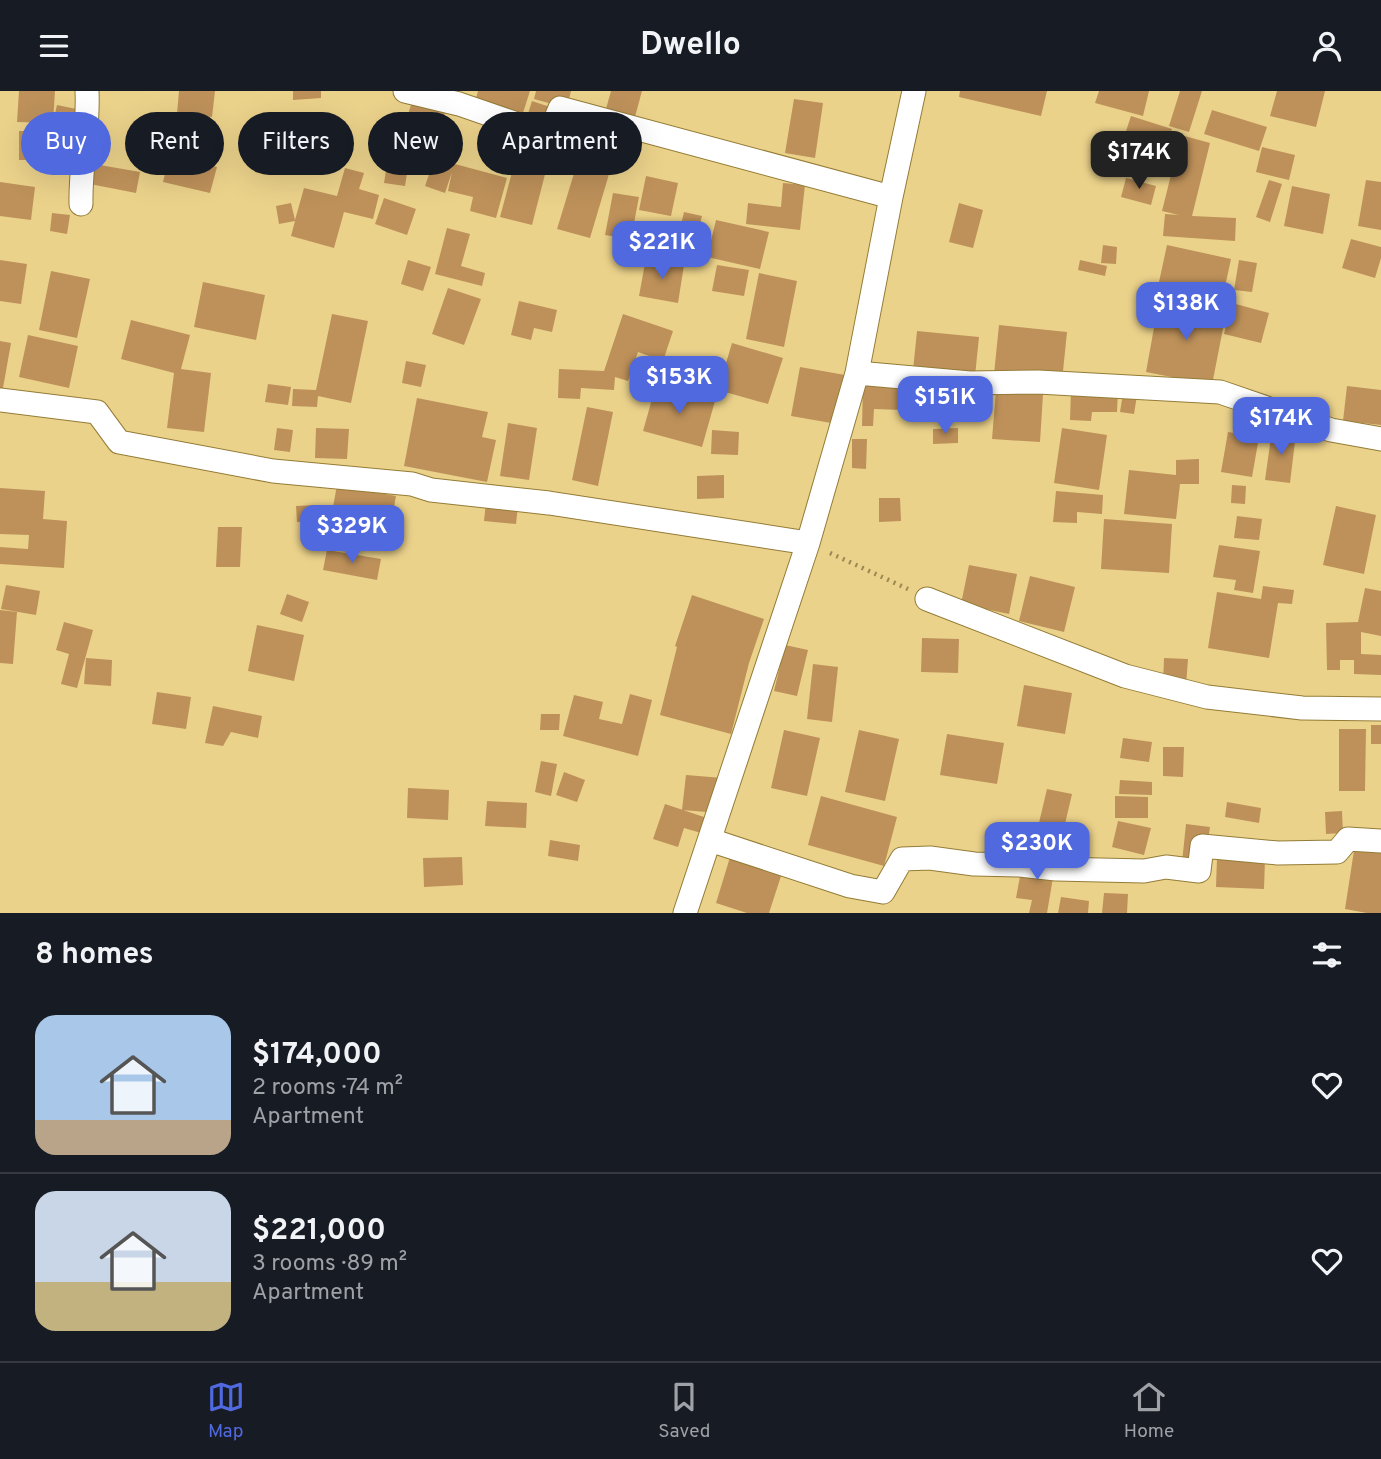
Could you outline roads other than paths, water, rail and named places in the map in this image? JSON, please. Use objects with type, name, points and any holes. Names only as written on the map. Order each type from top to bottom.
[{"type":"street","points":[[81,204],[80,191],[87,134],[87,91]]},
{"type":"street","points":[[405,91],[460,104],[549,135],[560,108],[891,197]]},
{"type":"street","points":[[685,913],[808,543],[857,373],[914,91]]},
{"type":"street","points":[[857,373],[970,383],[1038,382],[1220,392],[1331,430],[1381,439]]},
{"type":"street","points":[[0,400],[97,412],[118,442],[260,469],[412,484],[431,490],[549,503],[808,543]]},
{"type":"street","points":[[928,599],[1125,677],[1207,697],[1302,708],[1381,709]]},
{"type":"street","points":[[710,840],[850,886],[883,893],[902,859],[930,858],[974,864],[1056,869],[1144,871],[1166,867],[1199,871],[1202,846],[1278,853],[1337,852],[1348,839],[1381,841]]}]
